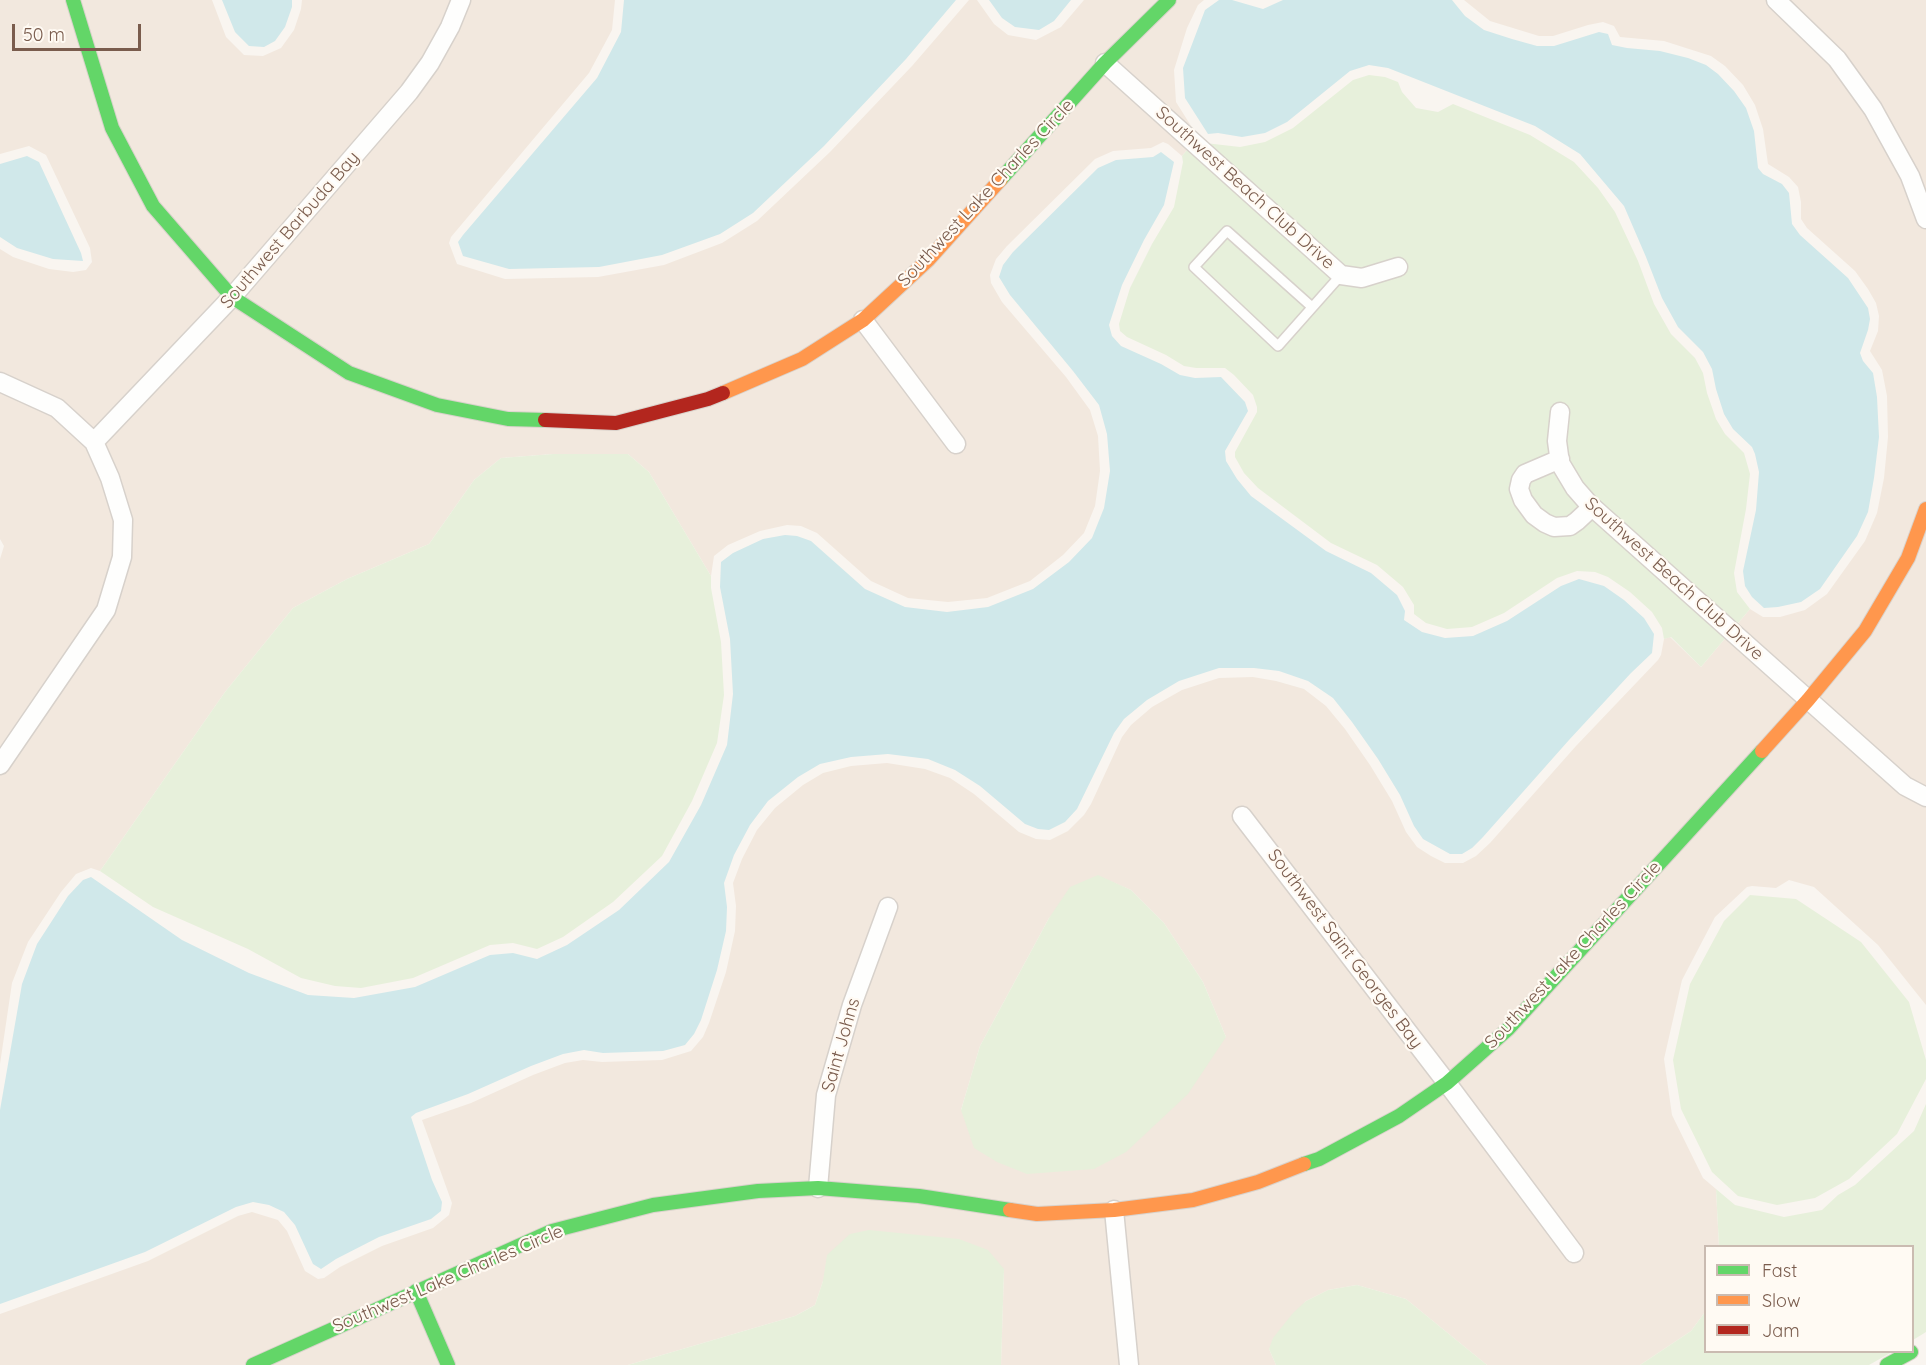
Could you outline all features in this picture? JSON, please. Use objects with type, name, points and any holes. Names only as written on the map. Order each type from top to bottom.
[{"type":"street","name":"Southwest Lake Charles Circle","points":[[73,0],[112,128],[153,206],[232,297],[349,373],[437,405],[508,419],[616,423],[708,399],[802,359],[863,320],[937,250],[1105,63],[1169,0]]},
{"type":"street","name":"Southwest Barbuda Bay","points":[[94,442],[232,297],[409,92],[430,63],[450,27],[460,0]]},
{"type":"street","points":[[1778,1],[1837,59],[1873,109],[1910,176],[1926,219]]},
{"type":"street","name":"Southwest Beach Club Drive","points":[[1105,63],[1341,275],[1362,278],[1398,267]]},
{"type":"street","points":[[863,320],[956,444]]},
{"type":"street","points":[[0,382],[57,408],[94,442],[110,477],[123,520],[122,557],[106,610],[0,765]]},
{"type":"street","name":"Southwest Beach Club Drive","points":[[1560,412],[1557,441],[1560,464],[1575,488],[1592,507],[1905,786],[1926,797]]},
{"type":"street","points":[[1560,459],[1526,474],[1521,480],[1519,489],[1523,500],[1534,515],[1554,527],[1570,526],[1592,507]]},
{"type":"street","name":"Southwest Lake Charles Circle","points":[[253,1365],[552,1231],[652,1205],[758,1191],[818,1188],[918,1196],[1037,1214],[1114,1210],[1193,1200],[1258,1182],[1319,1159],[1399,1116],[1447,1083],[1508,1029],[1560,974],[1808,699],[1865,631],[1908,558],[1926,509]]},
{"type":"street","name":"Southwest Saint Georges Bay","points":[[1242,816],[1574,1253]]},
{"type":"street","name":"Saint Johns","points":[[818,1188],[826,1095],[852,1005],[888,907]]},
{"type":"street","points":[[1114,1210],[1129,1365]]},
{"type":"street","points":[[416,1291],[448,1365]]},
{"type":"street","points":[[1887,1365],[1908,1353]]},
{"type":"lane","points":[[1312,308],[1227,231],[1194,267],[1278,346],[1312,308],[1341,275]]},
{"type":"shaded area","points":[[0,0],[212,0],[226,37],[244,55],[263,56],[281,48],[294,30],[302,0],[615,0],[612,30],[589,73],[451,237],[449,243],[457,264],[505,279],[598,277],[664,265],[722,243],[757,221],[830,152],[912,66],[969,0],[977,0],[994,24],[1008,35],[1036,40],[1061,27],[1084,0],[1204,0],[1198,5],[1187,28],[1174,70],[1176,102],[1198,137],[1182,156],[1163,142],[1151,148],[1113,151],[1095,159],[1007,246],[996,259],[990,275],[991,283],[1002,302],[1066,377],[1090,410],[1098,436],[1100,471],[1095,506],[1084,533],[1063,555],[1030,581],[987,598],[948,602],[908,598],[871,581],[817,533],[801,526],[787,525],[760,531],[728,545],[714,556],[711,576],[649,472],[628,454],[553,454],[501,458],[474,480],[429,544],[347,579],[293,608],[225,692],[100,871],[91,868],[76,874],[61,892],[28,942],[12,983],[0,1064],[0,559],[4,546],[0,539],[0,249],[13,257],[49,269],[73,272],[86,270],[92,262],[90,248],[46,155],[29,146],[0,154]]},
{"type":"shaded area","points":[[1464,0],[1926,0],[1926,1005],[1878,945],[1814,887],[1789,880],[1776,888],[1747,887],[1715,917],[1682,980],[1664,1059],[1672,1115],[1703,1178],[1716,1189],[1719,1245],[1704,1245],[1704,1313],[1691,1331],[1640,1365],[1487,1365],[1406,1299],[1357,1285],[1328,1290],[1306,1301],[1269,1349],[1276,1365],[1001,1365],[1004,1269],[823,1281],[815,1305],[795,1316],[628,1365],[0,1365],[0,1314],[148,1261],[238,1216],[252,1212],[278,1220],[287,1231],[305,1271],[318,1279],[324,1278],[340,1267],[382,1246],[433,1228],[449,1215],[452,1203],[422,1120],[471,1103],[565,1063],[583,1060],[602,1062],[662,1060],[691,1051],[703,1037],[726,972],[735,931],[736,906],[733,883],[742,859],[757,830],[775,808],[803,785],[823,773],[851,766],[887,763],[925,769],[950,778],[974,794],[1019,832],[1036,839],[1050,840],[1068,831],[1084,815],[1122,737],[1131,725],[1152,707],[1182,690],[1219,678],[1253,677],[1304,689],[1326,706],[1370,765],[1392,801],[1406,832],[1417,847],[1445,863],[1463,863],[1476,856],[1490,843],[1576,746],[1658,660],[1664,639],[1670,637],[1701,667],[1750,609],[1763,617],[1780,617],[1805,610],[1827,594],[1865,541],[1877,513],[1884,478],[1888,437],[1887,396],[1882,370],[1870,351],[1878,331],[1879,316],[1876,303],[1855,271],[1807,228],[1801,219],[1798,187],[1789,177],[1768,164],[1763,129],[1755,105],[1743,85],[1725,66],[1711,56],[1664,41],[1620,37],[1614,26],[1603,22],[1553,36],[1539,36],[1490,21]],"holes":[[[1098,876],[1131,890],[1164,923],[1203,982],[1226,1037],[961,1110],[980,1046],[1049,918]]]},
{"type":"green space","points":[[1369,75],[1385,77],[1398,82],[1402,92],[1416,108],[1438,112],[1453,104],[1530,135],[1574,162],[1598,188],[1615,212],[1638,261],[1654,304],[1671,334],[1695,358],[1703,373],[1716,419],[1725,434],[1744,453],[1750,474],[1734,573],[1737,592],[1750,609],[1701,667],[1671,637],[1664,639],[1662,628],[1652,612],[1630,592],[1608,577],[1595,572],[1577,571],[1557,578],[1504,613],[1472,627],[1447,629],[1426,623],[1414,614],[1414,605],[1403,587],[1377,565],[1331,543],[1258,488],[1244,473],[1235,457],[1235,452],[1257,412],[1257,407],[1253,395],[1234,375],[1225,368],[1184,366],[1127,337],[1120,331],[1119,324],[1130,288],[1174,207],[1183,162],[1182,156],[1198,137],[1205,143],[1240,147],[1265,142],[1293,128],[1353,80]]},
{"type":"green space","points":[[553,454],[628,454],[649,472],[711,576],[721,642],[724,695],[717,743],[692,801],[662,856],[613,902],[563,937],[537,949],[513,943],[490,945],[413,978],[361,988],[335,986],[301,978],[248,949],[153,907],[100,871],[225,692],[293,608],[347,579],[429,544],[474,480],[501,458]]},
{"type":"green space","points":[[1098,875],[1131,890],[1164,923],[1203,982],[1226,1037],[1188,1094],[1126,1152],[1094,1169],[1027,1174],[997,1162],[974,1148],[961,1110],[980,1046],[1049,918],[1070,887]]},
{"type":"green space","points":[[1750,895],[1796,899],[1861,942],[1909,1002],[1926,1060],[1926,1079],[1897,1134],[1849,1179],[1815,1198],[1777,1205],[1738,1196],[1712,1172],[1681,1109],[1673,1060],[1690,984],[1724,921]]},
{"type":"green space","points":[[1926,1104],[1926,1332],[1914,1339],[1914,1245],[1719,1245],[1716,1189],[1735,1205],[1784,1217],[1822,1210],[1838,1195],[1855,1185],[1914,1131]]},
{"type":"green space","points":[[869,1230],[959,1239],[988,1250],[1004,1269],[1001,1365],[628,1365],[795,1316],[808,1309],[815,1305],[823,1281],[827,1255],[850,1234]]},
{"type":"green space","points":[[1357,1285],[1406,1299],[1487,1365],[1276,1365],[1269,1349],[1273,1338],[1293,1313],[1306,1301],[1328,1290]]},
{"type":"green space","points":[[1704,1313],[1704,1353],[1890,1353],[1869,1365],[1640,1365],[1691,1331]]},
{"type":"water","points":[[222,0],[292,0],[292,7],[285,27],[275,41],[264,47],[249,46],[235,32]]},
{"type":"water","points":[[624,0],[956,0],[906,59],[824,146],[753,213],[720,234],[662,255],[599,267],[509,269],[463,256],[458,242],[463,235],[597,78],[621,32]]},
{"type":"water","points":[[989,0],[1071,0],[1054,21],[1039,30],[1015,27],[1002,18]]},
{"type":"water","points":[[1219,0],[1232,0],[1263,9],[1283,0],[1452,0],[1465,16],[1484,30],[1537,46],[1554,46],[1599,32],[1608,34],[1612,45],[1660,51],[1688,58],[1706,65],[1718,74],[1746,108],[1754,131],[1758,168],[1763,174],[1782,184],[1789,193],[1792,224],[1800,235],[1848,278],[1868,308],[1870,319],[1860,353],[1863,361],[1873,373],[1877,397],[1879,437],[1874,478],[1868,512],[1857,536],[1820,589],[1801,602],[1764,608],[1752,597],[1745,586],[1743,571],[1756,510],[1759,472],[1755,454],[1752,447],[1733,429],[1724,414],[1712,369],[1703,352],[1678,327],[1662,298],[1624,206],[1580,154],[1535,126],[1388,68],[1369,65],[1350,71],[1287,122],[1265,133],[1242,137],[1218,133],[1208,134],[1185,98],[1183,68],[1205,10]]},
{"type":"water","points":[[1161,152],[1174,162],[1164,205],[1122,285],[1109,325],[1112,336],[1121,346],[1180,375],[1195,378],[1221,377],[1245,402],[1248,411],[1225,451],[1226,461],[1251,496],[1326,551],[1371,573],[1397,595],[1405,611],[1404,620],[1422,632],[1445,638],[1473,636],[1507,621],[1561,586],[1579,579],[1604,586],[1624,600],[1644,618],[1654,634],[1652,653],[1569,740],[1472,848],[1462,854],[1450,854],[1423,839],[1378,759],[1333,698],[1308,681],[1279,671],[1219,668],[1179,681],[1147,700],[1124,719],[1114,733],[1077,809],[1065,822],[1049,830],[1025,824],[980,786],[955,770],[928,759],[888,754],[851,757],[820,764],[798,777],[768,801],[750,825],[734,855],[724,883],[727,907],[726,931],[717,970],[701,1020],[685,1045],[663,1051],[603,1053],[584,1050],[563,1054],[411,1117],[432,1180],[442,1202],[441,1211],[431,1219],[379,1237],[321,1269],[313,1264],[295,1225],[284,1212],[269,1205],[253,1202],[236,1207],[145,1252],[0,1304],[0,1110],[22,984],[37,944],[68,896],[83,880],[91,877],[182,940],[249,973],[308,995],[354,998],[415,987],[490,955],[513,953],[537,959],[567,945],[619,910],[669,862],[701,805],[727,745],[733,694],[730,639],[720,587],[721,562],[733,553],[763,539],[785,535],[797,536],[811,541],[865,589],[905,607],[947,612],[988,607],[1033,589],[1069,562],[1092,538],[1104,508],[1110,471],[1107,434],[1099,405],[1010,295],[999,277],[1003,265],[1013,252],[1098,168],[1116,160],[1153,157]]},
{"type":"water","points":[[27,156],[39,162],[83,261],[53,259],[17,248],[0,237],[0,164]]},
{"type":"traffic: fast","points":[[73,0],[112,128],[153,206],[232,297],[349,373],[437,405],[508,419],[545,420]]},
{"type":"traffic: fast","points":[[1001,179],[1105,63],[1169,0]]},
{"type":"traffic: fast","points":[[1304,1164],[1319,1159],[1399,1116],[1447,1083],[1508,1029],[1762,751]]},
{"type":"traffic: fast","points":[[253,1365],[552,1231],[653,1205],[758,1191],[818,1188],[919,1196],[1010,1210]]},
{"type":"traffic: fast","points":[[416,1291],[448,1365]]},
{"type":"traffic: fast","points":[[1887,1365],[1909,1353]]},
{"type":"traffic: slow","points":[[723,393],[802,359],[863,320],[929,259],[1001,179]]},
{"type":"traffic: slow","points":[[1762,751],[1865,631],[1908,558],[1926,509]]},
{"type":"traffic: slow","points":[[1010,1210],[1037,1214],[1114,1210],[1193,1200],[1258,1182],[1304,1164]]},
{"type":"traffic: jam","points":[[545,420],[616,423],[723,393]]}]
